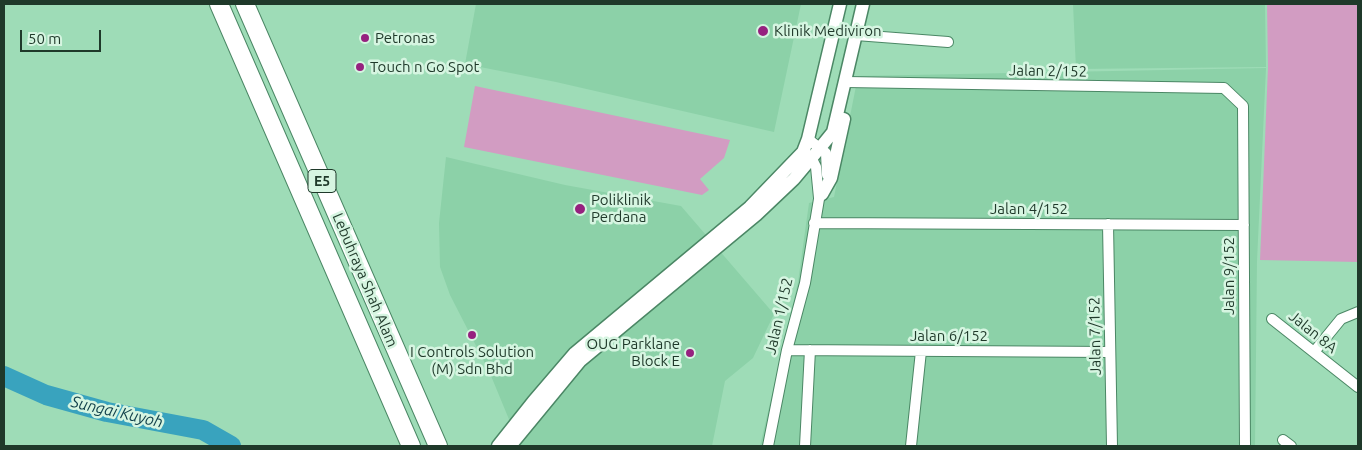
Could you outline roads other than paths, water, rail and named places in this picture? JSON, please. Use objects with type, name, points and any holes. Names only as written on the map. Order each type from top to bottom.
[{"type":"highway","name":"Lebuhraya Shah Alam","points":[[219,4],[412,446]]},
{"type":"highway","name":"Lebuhraya Shah Alam","points":[[245,4],[438,446]]},
{"type":"street","points":[[821,197],[816,167],[807,156],[808,139],[840,4]]},
{"type":"street","points":[[510,446],[530,413],[575,353],[658,290],[807,156],[820,148],[833,132],[863,4]]},
{"type":"street","points":[[856,35],[948,42]]},
{"type":"street","points":[[821,197],[831,178],[838,152],[847,105],[846,82]]},
{"type":"street","name":"Jalan 2/152","points":[[846,82],[1224,88],[1243,106]]},
{"type":"street","name":"Jalan 9/152","points":[[1243,106],[1246,446]]},
{"type":"street","points":[[808,139],[820,148]]},
{"type":"street","name":"Jalan 1/152","points":[[768,446],[788,350],[805,283],[814,222],[828,169],[826,153],[820,148]]},
{"type":"street","name":"Jalan 4/152","points":[[814,222],[1244,226]]},
{"type":"street","name":"Jalan 7/152","points":[[1108,224],[1112,446]]},
{"type":"street","points":[[1314,352],[1341,319],[1358,312]]},
{"type":"street","name":"Jalan 8A","points":[[1272,318],[1358,387]]},
{"type":"street","name":"Jalan 6/152","points":[[788,350],[1110,352]]},
{"type":"street","points":[[804,446],[810,350]]},
{"type":"street","points":[[912,446],[921,350]]},
{"type":"street","points":[[498,446],[530,413]]},
{"type":"street","points":[[1282,440],[1291,446]]},
{"type":"waterway","name":"Sungai Kuyoh","points":[[4,376],[46,395],[107,412],[203,430],[231,446]]},
{"type":"place","name":"Klinik Mediviron","points":[[763,31]]},
{"type":"place","name":"Petronas","points":[[365,38]]},
{"type":"place","name":"Touch n Go Spot","points":[[360,67]]},
{"type":"place","name":"Poliklinik Perdana","points":[[580,209]]},
{"type":"place","name":"I Controls Solution (M) Sdn Bhd","points":[[472,335]]},
{"type":"place","name":"OUG Parklane Block E","points":[[690,353]]}]
